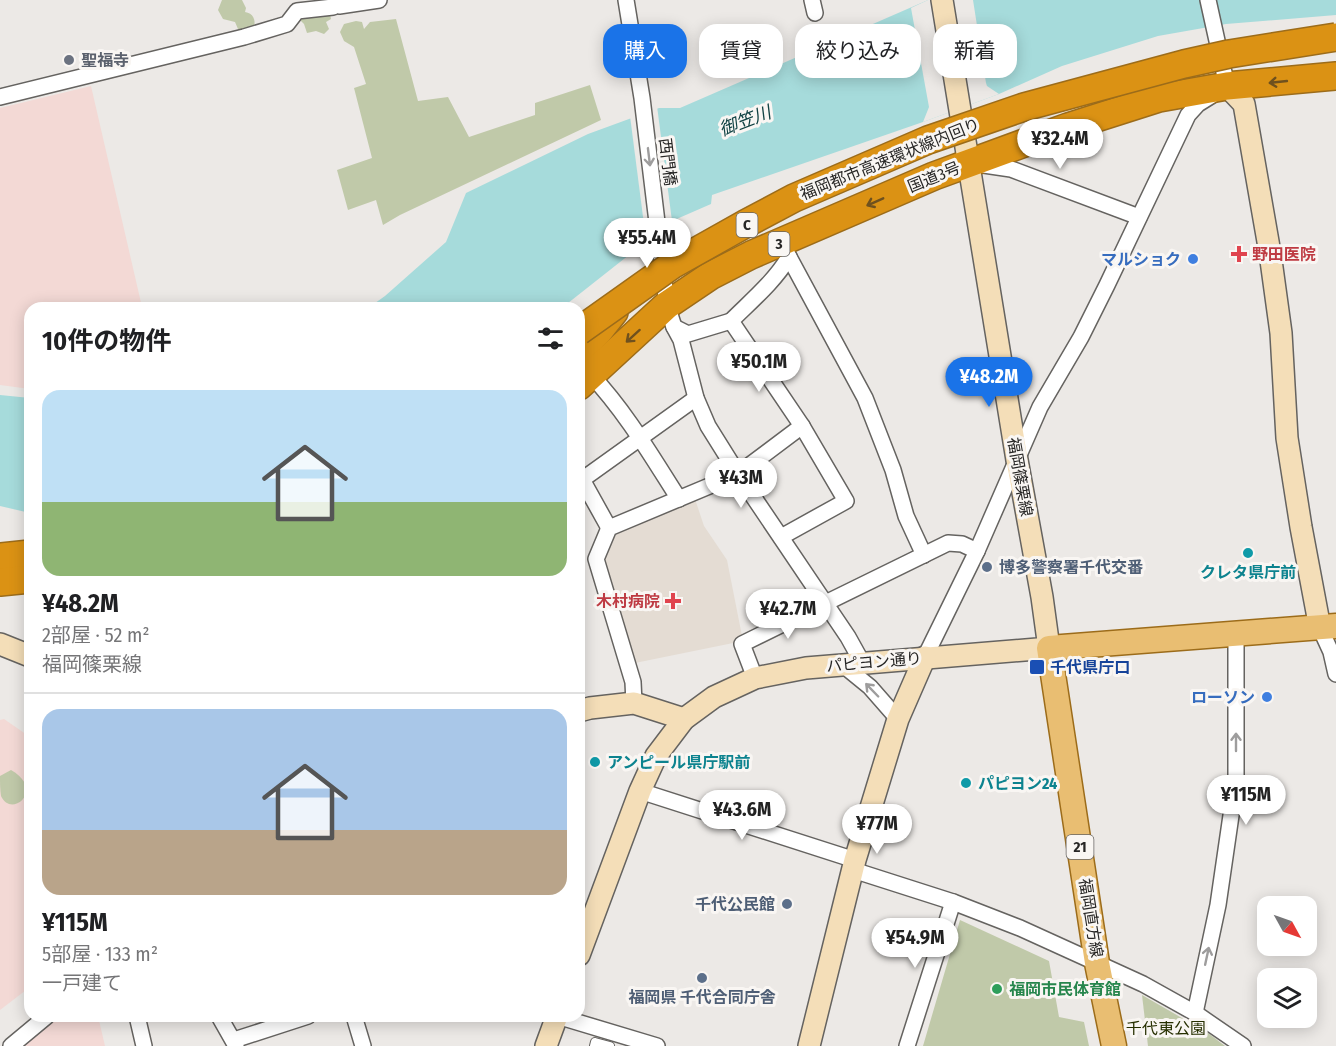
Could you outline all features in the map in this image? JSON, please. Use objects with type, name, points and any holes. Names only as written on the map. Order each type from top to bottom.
[{"type":"highway","name":"C","points":[[585,330],[673,268],[746,225],[930,142],[1140,77],[1229,57],[1336,38]]},
{"type":"highway","name":"福岡都市高速環状線内回り","points":[[585,330],[672,265],[745,224],[794,198],[928,140],[1024,107],[1184,64],[1229,54],[1336,38]]},
{"type":"highway","name":"国道3号","points":[[585,330],[636,284],[663,264],[736,223],[826,182],[922,150],[1073,91],[1220,57],[1336,44]]},
{"type":"highway","name":"国道3号","points":[[585,380],[671,316],[710,276],[785,250],[934,176],[1068,127],[1195,90],[1336,76]]},
{"type":"highway","points":[[0,551],[24,549]]},
{"type":"highway","points":[[0,558],[24,556]]},
{"type":"highway","points":[[0,581],[24,579]]},
{"type":"highway","points":[[0,590],[24,589]]},
{"type":"main road","name":"パピヨン通り","points":[[1049,648],[1328,627]]},
{"type":"main road","name":"福岡直方線","points":[[1049,648],[1097,963],[1114,1046]]},
{"type":"street","points":[[0,97],[244,37],[287,24],[297,11],[380,0]]},
{"type":"street","name":"西門橋","points":[[626,0],[642,98],[671,316],[681,340],[696,398],[708,426],[738,474],[848,637],[853,664]]},
{"type":"street","points":[[1209,0],[1227,86],[1244,104],[1270,253],[1281,333],[1287,438],[1301,527],[1328,627],[1336,674]]},
{"type":"street","name":"福岡篠栗線","points":[[942,3],[1049,648]]},
{"type":"street","points":[[809,1046],[854,865],[898,719],[925,657],[977,551],[1040,407],[1086,326],[1188,115],[1198,104],[1227,86]]},
{"type":"street","points":[[970,163],[1011,169],[1139,217]]},
{"type":"street","points":[[671,316],[688,334],[731,321],[765,288],[785,250]]},
{"type":"street","points":[[785,250],[865,398],[893,470],[906,516],[924,555]]},
{"type":"street","points":[[731,321],[802,426],[846,501],[781,537]]},
{"type":"street","points":[[585,381],[602,387],[639,438],[679,500]]},
{"type":"street","points":[[585,474],[696,398]]},
{"type":"street","points":[[634,703],[633,682],[596,559],[609,528],[738,474],[802,426]]},
{"type":"street","points":[[585,484],[609,528]]},
{"type":"street","points":[[754,678],[742,644],[948,543],[962,544],[977,551]]},
{"type":"street","points":[[1195,1013],[1218,905],[1236,781],[1236,633]]},
{"type":"street","points":[[0,644],[24,654]]},
{"type":"street","name":"パピヨン通り","points":[[585,939],[640,791],[656,756],[684,719],[714,697],[754,678],[806,668],[1049,648]]},
{"type":"street","points":[[853,664],[898,719]]},
{"type":"street","points":[[585,709],[634,703],[684,719]]},
{"type":"street","points":[[640,791],[854,865],[1020,928],[1143,984],[1195,1013],[1244,1046]]},
{"type":"street","points":[[907,1046],[953,902]]},
{"type":"street","points":[[11,1046],[40,1022]]},
{"type":"street","points":[[138,1022],[144,1046]]},
{"type":"street","points":[[223,1022],[235,1043],[293,1022]]},
{"type":"street","points":[[356,1022],[363,1046]]},
{"type":"street","points":[[546,1046],[555,1022]]},
{"type":"street","points":[[577,1022],[657,1046]]},
{"type":"lane","points":[[594,1046],[595,1042],[610,1046]]},
{"type":"shaded area","points":[[91,86],[141,302],[24,302],[24,388],[0,385],[0,108]]},
{"type":"shaded area","name":"木村病院","points":[[695,499],[704,526],[727,560],[743,641],[630,664],[599,561],[613,531]]},
{"type":"shaded area","points":[[4,719],[24,733],[24,992],[0,1010],[0,720]]},
{"type":"shaded area","points":[[49,1022],[99,1022],[105,1046],[22,1046]]},
{"type":"green space","points":[[222,0],[242,0],[246,8],[245,12],[253,17],[254,27],[242,32],[235,22],[223,19],[218,10]]},
{"type":"green space","points":[[330,14],[331,19],[326,22],[329,29],[324,34],[316,31],[307,33],[300,20],[300,17]]},
{"type":"green space","points":[[396,19],[418,101],[448,97],[469,137],[535,115],[535,103],[590,85],[601,120],[383,225],[376,200],[348,210],[337,170],[372,158],[354,88],[366,84],[354,47],[344,41],[340,32],[344,24],[356,21],[362,22],[364,29],[370,22]]},
{"type":"green space","points":[[11,770],[21,778],[24,783],[23,799],[18,803],[6,802],[1,796],[0,776]]},
{"type":"green space","name":"福岡市民体育館","points":[[960,920],[1049,961],[1059,1017],[1084,1022],[1089,1046],[923,1046]]},
{"type":"green space","name":"千代東公園","points":[[1142,995],[1208,1033],[1225,1046],[1148,1046]]},
{"type":"water","name":"御笠川","points":[[928,0],[1336,0],[1336,15],[1226,24],[1158,36],[1062,66],[999,94],[712,195],[711,204],[672,221],[569,302],[376,302],[446,242],[466,193],[588,134],[659,108],[680,108],[749,78],[783,78],[783,63],[795,58],[795,78],[921,78],[921,24],[873,24]]},
{"type":"water","points":[[0,395],[24,397],[24,512],[0,506]]},
{"type":"pier","points":[[928,0],[973,0],[977,24],[933,24],[933,78],[985,78],[987,86],[999,94],[923,122],[929,107],[921,63],[921,24],[914,24],[911,8]]},
{"type":"pier","points":[[657,106],[672,221],[646,240],[630,116]]},
{"type":"place","name":"聖福寺","points":[[69,60]]},
{"type":"place","name":"野田医院","points":[[1239,254]]},
{"type":"place","name":"マルショク","points":[[1193,259]]},
{"type":"place","name":"クレタ県庁前","points":[[1248,553]]},
{"type":"place","name":"博多警察署千代交番","points":[[987,567]]},
{"type":"place","name":"木村病院","points":[[673,601]]},
{"type":"place","name":"千代県庁口","points":[[1037,667]]},
{"type":"place","name":"ローソン","points":[[1267,697]]},
{"type":"place","name":"アンピール県庁駅前","points":[[595,762]]},
{"type":"place","name":"パピヨン24","points":[[966,783]]},
{"type":"place","name":"千代公民館","points":[[787,904]]},
{"type":"place","name":"福岡県 千代合同庁舎","points":[[702,978]]},
{"type":"place","name":"福岡市民体育館","points":[[997,989]]}]
